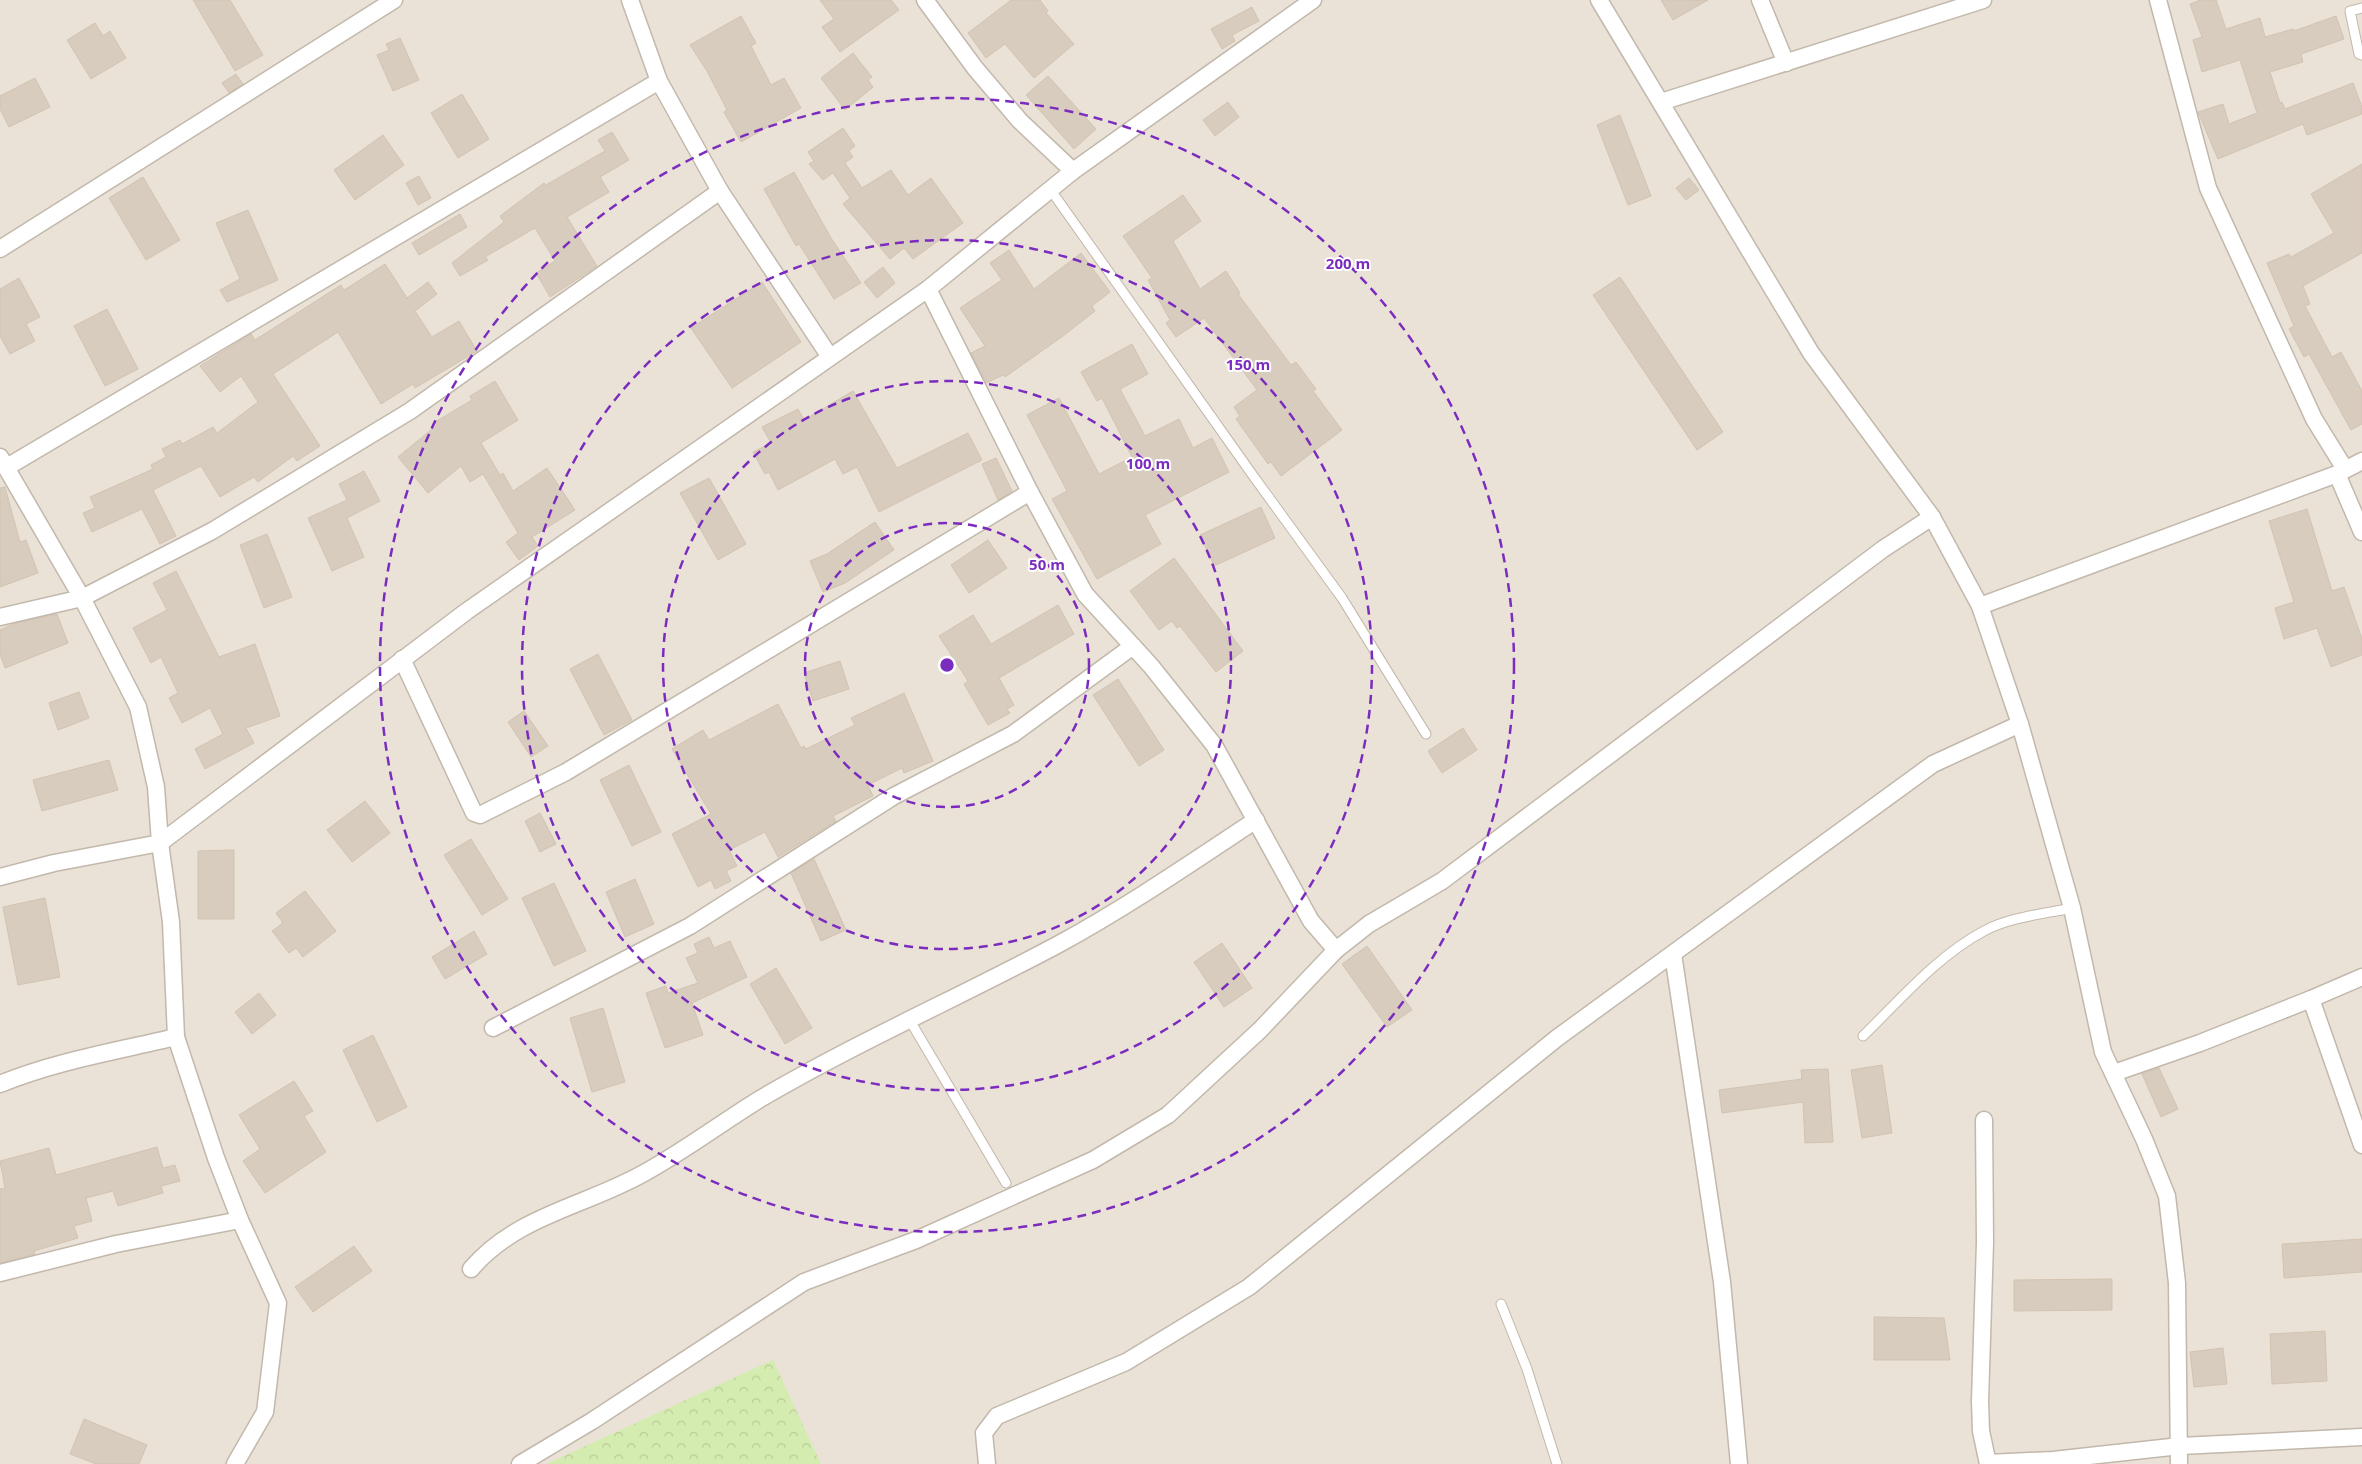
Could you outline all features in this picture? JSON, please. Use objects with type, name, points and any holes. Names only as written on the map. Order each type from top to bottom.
[{"type":"street","points":[[0,249],[394,0]]},
{"type":"street","points":[[630,0],[659,81],[720,191],[830,357]]},
{"type":"street","points":[[926,0],[975,68],[1020,121],[1072,171]]},
{"type":"street","points":[[0,877],[54,863],[160,843],[402,658],[928,289],[1072,171],[1314,0]]},
{"type":"street","points":[[1599,0],[1811,353],[1932,517],[1980,606],[2020,724],[2072,908],[2103,1052],[2114,1073],[2167,1196],[2177,1283],[2179,1464]]},
{"type":"street","points":[[1760,0],[1786,63]]},
{"type":"street","points":[[1661,102],[1786,63],[1955,4],[1983,0]]},
{"type":"street","points":[[2158,0],[2208,188],[2314,419],[2341,471],[2362,532]]},
{"type":"street","points":[[235,1464],[264,1412],[278,1303],[240,1220],[216,1158],[176,1038],[171,922],[160,843],[156,786],[138,708],[82,598],[3,462],[659,81]]},
{"type":"street","points":[[0,617],[82,598],[212,531],[410,411],[720,191]]},
{"type":"street","points":[[928,289],[1030,492],[1085,594],[1133,646],[1214,745],[1311,921],[1336,950]]},
{"type":"street","points":[[1980,606],[2341,471],[2362,460]]},
{"type":"street","points":[[402,658],[452,770],[474,813],[480,815],[566,772],[1030,492]]},
{"type":"street","points":[[520,1464],[592,1421],[804,1282],[916,1240],[1084,1164],[1168,1114],[1260,1030],[1336,950],[1369,924],[1442,881],[1883,549],[1932,517]]},
{"type":"street","points":[[493,1028],[690,926],[894,796],[1013,734],[1133,646]]},
{"type":"street","points":[[987,1464],[984,1433],[997,1416],[1126,1362],[1249,1287],[1557,1038],[1933,764],[2020,724]]},
{"type":"street","points":[[471,1269],[483,1254],[533,1221],[643,1174],[760,1099],[909,1019],[1058,944],[1141,896],[1256,820]]},
{"type":"street","points":[[1673,954],[1722,1282],[1739,1464]]},
{"type":"street","points":[[2114,1073],[2200,1043],[2362,977]]},
{"type":"street","points":[[2311,999],[2362,1145]]},
{"type":"street","points":[[0,1084],[21,1075],[59,1064],[176,1038]]},
{"type":"street","points":[[1984,1120],[1985,1242],[1980,1400],[1981,1431],[1988,1464],[2053,1460],[2180,1446],[2362,1437]]},
{"type":"street","points":[[0,1273],[116,1244],[240,1220]]},
{"type":"lane","points":[[2362,8],[2350,11],[2359,54],[2362,55]]},
{"type":"lane","points":[[1050,189],[1254,478],[1342,598],[1426,734]]},
{"type":"lane","points":[[1863,1036],[1937,965],[1963,944],[1984,931],[2009,921],[2072,908]]},
{"type":"lane","points":[[909,1019],[1006,1183]]},
{"type":"lane","points":[[1502,1304],[1527,1369],[1557,1464]]},
{"type":"shaded area","points":[[0,0],[2362,0],[2362,1464],[0,1464]]},
{"type":"green space","points":[[773,1360],[821,1464],[546,1464]]},
{"type":"building","points":[[193,0],[230,0],[263,55],[235,71]]},
{"type":"building","points":[[820,0],[891,0],[899,10],[840,52],[822,27],[834,19]]},
{"type":"building","points":[[1011,0],[1040,0],[1048,11],[1046,13],[1074,44],[1034,78],[1005,44],[986,58],[968,33]]},
{"type":"building","points":[[1661,0],[1708,0],[1673,20]]},
{"type":"building","points":[[2201,0],[2216,0],[2226,29],[2260,18],[2265,37],[2293,29],[2294,31],[2336,16],[2344,39],[2301,54],[2303,62],[2270,72],[2280,103],[2282,102],[2285,109],[2353,83],[2362,107],[2362,114],[2307,135],[2303,124],[2218,159],[2198,112],[2223,104],[2229,124],[2257,113],[2240,60],[2202,72],[2193,40],[2202,37],[2190,4]]},
{"type":"building","points":[[1252,7],[1259,21],[1232,35],[1235,41],[1222,49],[1211,29]]},
{"type":"building","points":[[741,16],[756,43],[751,46],[771,85],[784,78],[801,108],[741,142],[724,112],[727,110],[707,71],[690,45]]},
{"type":"building","points":[[95,23],[103,36],[110,31],[126,58],[91,79],[67,40]]},
{"type":"building","points":[[400,38],[419,80],[393,91],[377,55],[389,50],[386,44]]},
{"type":"building","points":[[853,53],[872,77],[868,80],[873,87],[845,110],[821,78]]},
{"type":"building","points":[[236,74],[243,84],[229,93],[222,83]]},
{"type":"building","points":[[1048,76],[1096,129],[1074,149],[1026,95]]},
{"type":"building","points":[[35,78],[50,107],[9,127],[0,109],[0,96]]},
{"type":"building","points":[[462,94],[489,139],[458,158],[431,113]]},
{"type":"building","points":[[1228,102],[1239,117],[1215,136],[1203,120]]},
{"type":"building","points":[[1620,115],[1651,196],[1628,205],[1597,125]]},
{"type":"building","points":[[843,128],[855,146],[849,151],[853,157],[845,163],[862,188],[891,170],[908,195],[931,178],[963,223],[913,259],[904,248],[890,259],[843,204],[850,198],[833,173],[823,180],[809,164],[814,161],[808,152]]},
{"type":"building","points":[[612,132],[629,160],[600,177],[609,192],[567,217],[597,266],[550,297],[536,273],[555,261],[535,228],[485,257],[488,260],[460,276],[452,263],[504,222],[500,216],[544,183],[546,185],[605,151],[598,140]]},
{"type":"building","points":[[383,135],[404,165],[355,200],[334,170]]},
{"type":"building","points":[[2362,164],[2362,253],[2303,286],[2310,304],[2305,306],[2332,357],[2341,352],[2362,391],[2362,424],[2351,430],[2309,354],[2304,357],[2289,329],[2294,326],[2267,263],[2289,254],[2291,257],[2334,233],[2311,194]]},
{"type":"building","points":[[794,172],[831,238],[861,283],[834,299],[799,244],[796,246],[764,189]]},
{"type":"building","points":[[419,176],[431,198],[418,205],[406,183]]},
{"type":"building","points":[[143,177],[180,240],[146,260],[109,198]]},
{"type":"building","points":[[1689,178],[1699,190],[1686,200],[1676,188]]},
{"type":"building","points":[[1183,195],[1201,221],[1173,241],[1200,289],[1226,271],[1240,293],[1238,294],[1291,365],[1296,362],[1316,389],[1313,391],[1342,430],[1281,476],[1271,462],[1268,464],[1236,419],[1240,416],[1234,407],[1257,390],[1204,318],[1176,337],[1166,323],[1170,320],[1148,280],[1152,278],[1123,236]]},
{"type":"building","points":[[248,210],[278,280],[227,302],[220,290],[240,279],[216,223]]},
{"type":"building","points":[[460,214],[467,227],[419,255],[412,243]]},
{"type":"building","points":[[1009,250],[1034,289],[1081,253],[1110,292],[1092,306],[1095,311],[1063,336],[1005,377],[1003,375],[986,383],[971,353],[985,346],[960,308],[1002,280],[990,263]]},
{"type":"building","points":[[385,264],[407,298],[428,282],[437,294],[415,311],[432,337],[459,321],[477,351],[415,388],[413,384],[381,404],[338,332],[273,374],[320,446],[297,461],[293,456],[258,482],[254,477],[220,497],[201,466],[153,490],[176,536],[160,544],[142,509],[92,532],[83,513],[95,508],[90,497],[153,469],[151,465],[166,457],[162,449],[180,440],[182,444],[213,427],[217,433],[258,402],[241,376],[220,392],[200,366],[251,334],[255,340],[341,285],[344,290]]},
{"type":"building","points":[[883,267],[895,283],[877,298],[864,282]]},
{"type":"building","points":[[1620,277],[1723,432],[1697,450],[1593,295]]},
{"type":"building","points":[[19,278],[40,317],[26,324],[35,341],[10,354],[0,336],[0,289]]},
{"type":"building","points":[[762,282],[801,342],[732,388],[691,328]]},
{"type":"building","points":[[107,309],[138,369],[105,386],[74,326]]},
{"type":"building","points":[[1132,344],[1148,374],[1120,389],[1145,436],[1179,419],[1193,448],[1212,438],[1229,472],[1145,515],[1161,544],[1097,579],[1052,499],[1067,491],[1027,415],[1059,398],[1099,474],[1132,457],[1102,398],[1097,401],[1081,372]]},
{"type":"building","points":[[495,381],[518,420],[481,443],[500,475],[503,473],[513,491],[547,468],[575,510],[532,537],[538,546],[519,560],[506,542],[518,533],[483,474],[470,482],[461,466],[428,493],[398,457],[437,425],[435,422],[472,400],[470,396]]},
{"type":"building","points":[[853,391],[897,468],[968,433],[982,460],[879,512],[857,467],[843,474],[835,459],[778,490],[769,472],[765,474],[753,452],[771,443],[762,427],[798,409],[804,420]]},
{"type":"building","points":[[996,458],[1012,491],[998,500],[982,464]]},
{"type":"building","points":[[364,471],[380,501],[347,518],[364,557],[332,571],[308,518],[347,500],[339,484]]},
{"type":"building","points":[[709,478],[746,544],[718,560],[680,493]]},
{"type":"building","points":[[5,487],[20,542],[26,540],[38,573],[0,587],[0,488]]},
{"type":"building","points":[[1261,507],[1275,538],[1214,566],[1200,535]]},
{"type":"building","points":[[2307,509],[2332,591],[2344,587],[2362,639],[2362,655],[2331,667],[2317,628],[2284,639],[2275,608],[2294,602],[2269,521]]},
{"type":"building","points":[[875,522],[894,550],[845,583],[823,592],[810,561],[827,554]]},
{"type":"building","points":[[267,534],[292,597],[264,608],[240,545]]},
{"type":"building","points":[[988,540],[1007,568],[969,593],[951,565]]},
{"type":"building","points":[[1174,558],[1243,651],[1216,672],[1180,626],[1177,628],[1172,621],[1159,630],[1130,591]]},
{"type":"building","points":[[176,571],[219,657],[255,644],[280,716],[246,728],[254,743],[205,769],[195,749],[223,734],[210,708],[182,723],[169,698],[178,693],[161,657],[151,663],[133,628],[167,610],[153,583]]},
{"type":"building","points":[[1058,605],[1074,634],[999,678],[1014,705],[1007,709],[1010,713],[988,725],[964,684],[968,681],[939,636],[973,615],[991,644]]},
{"type":"building","points":[[57,614],[68,643],[5,668],[0,654],[0,630],[16,623]]},
{"type":"building","points":[[598,654],[632,720],[604,735],[570,669]]},
{"type":"building","points":[[840,661],[849,689],[813,701],[804,673]]},
{"type":"building","points":[[1118,679],[1164,750],[1139,766],[1093,695]]},
{"type":"building","points":[[79,692],[89,718],[58,730],[49,703]]},
{"type":"building","points":[[904,693],[933,761],[904,773],[902,768],[868,785],[873,796],[833,816],[836,821],[778,857],[765,832],[729,850],[737,866],[726,871],[731,881],[715,889],[711,880],[698,887],[672,834],[711,814],[672,749],[703,730],[709,740],[778,704],[801,748],[804,746],[806,749],[855,725],[851,718]]},
{"type":"building","points":[[524,711],[548,746],[531,757],[508,722]]},
{"type":"building","points":[[1463,728],[1477,750],[1442,773],[1428,751]]},
{"type":"building","points":[[109,760],[118,790],[42,811],[33,780]]},
{"type":"building","points":[[629,765],[661,832],[632,846],[600,780]]},
{"type":"building","points":[[365,801],[390,833],[352,862],[327,830]]},
{"type":"building","points":[[540,813],[556,844],[540,852],[525,821]]},
{"type":"building","points":[[471,839],[508,899],[482,915],[444,855]]},
{"type":"building","points":[[234,850],[234,919],[198,919],[198,851]]},
{"type":"building","points":[[814,859],[846,930],[821,941],[791,873]]},
{"type":"building","points":[[635,879],[654,924],[625,937],[606,892]]},
{"type":"building","points":[[554,883],[586,951],[554,966],[522,898]]},
{"type":"building","points":[[305,891],[336,931],[303,957],[296,948],[289,953],[272,931],[283,923],[276,913]]},
{"type":"building","points":[[45,898],[60,977],[18,985],[3,907]]},
{"type":"building","points":[[474,931],[487,954],[445,979],[432,957]]},
{"type":"building","points":[[709,937],[714,948],[730,941],[747,977],[692,1003],[703,1035],[665,1048],[646,993],[666,986],[668,993],[698,983],[686,958],[698,953],[694,944]]},
{"type":"building","points":[[1222,943],[1252,988],[1224,1007],[1194,962]]},
{"type":"building","points":[[1367,946],[1412,1010],[1387,1027],[1342,964]]},
{"type":"building","points":[[776,968],[812,1028],[785,1044],[750,984]]},
{"type":"building","points":[[259,993],[276,1015],[252,1034],[235,1012]]},
{"type":"building","points":[[603,1008],[625,1082],[592,1092],[570,1018]]},
{"type":"building","points":[[373,1035],[407,1107],[377,1122],[343,1050]]},
{"type":"building","points":[[1882,1065],[1892,1133],[1862,1138],[1851,1070]]},
{"type":"building","points":[[2159,1068],[2178,1109],[2161,1117],[2142,1074]]},
{"type":"building","points":[[1828,1069],[1833,1142],[1805,1143],[1803,1102],[1722,1113],[1719,1090],[1802,1079],[1801,1070]]},
{"type":"building","points":[[294,1081],[313,1111],[304,1116],[326,1152],[265,1193],[243,1161],[260,1149],[239,1115]]},
{"type":"building","points":[[157,1147],[163,1168],[175,1165],[180,1181],[161,1186],[163,1193],[118,1206],[113,1191],[86,1198],[92,1221],[74,1226],[78,1238],[34,1251],[35,1254],[0,1263],[0,1189],[5,1188],[0,1161],[49,1148],[56,1175]]},
{"type":"building","points":[[2362,1239],[2362,1272],[2284,1278],[2282,1244]]},
{"type":"building","points":[[354,1246],[372,1271],[313,1312],[295,1287]]},
{"type":"building","points":[[2112,1279],[2112,1310],[2014,1311],[2014,1280]]},
{"type":"building","points":[[1874,1317],[1944,1318],[1950,1360],[1874,1360]]},
{"type":"building","points":[[2325,1331],[2327,1381],[2272,1384],[2270,1334]]},
{"type":"building","points":[[2223,1348],[2227,1384],[2194,1387],[2190,1352]]},
{"type":"building","points":[[84,1419],[147,1445],[139,1464],[96,1464],[70,1454]]}]
